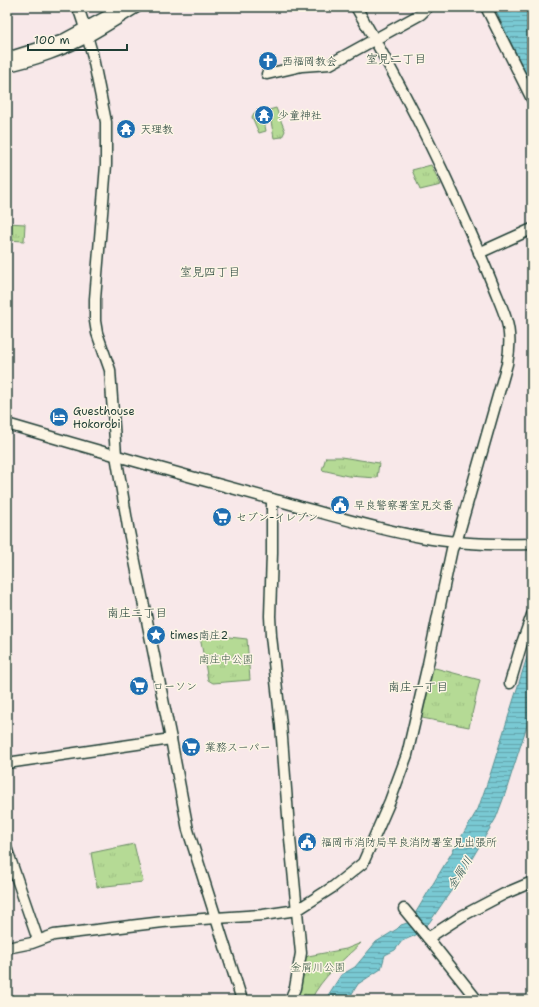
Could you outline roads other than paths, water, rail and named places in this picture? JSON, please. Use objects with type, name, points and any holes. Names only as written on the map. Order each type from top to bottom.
[{"type":"street","points":[[77,7],[92,53],[106,122],[106,165],[95,299],[95,321],[97,332],[110,370],[116,455],[188,830],[242,1000]]},
{"type":"street","points":[[7,66],[60,49],[124,7]]},
{"type":"street","points":[[7,58],[86,32],[137,7]]},
{"type":"street","points":[[7,948],[32,943],[54,935],[163,922],[263,915],[297,910],[333,887],[363,863],[390,801],[407,755],[452,549],[458,536],[508,364],[510,337],[506,320],[480,253],[458,203],[419,122],[375,39],[356,7]]},
{"type":"street","points":[[267,74],[302,66],[330,64],[421,14],[428,7]]},
{"type":"street","points":[[486,7],[532,99]]},
{"type":"street","points":[[480,253],[532,229]]},
{"type":"street","points":[[7,424],[369,526],[421,538],[503,545],[532,544]]},
{"type":"street","points":[[272,499],[271,636],[281,726],[301,954],[296,988],[290,1000]]},
{"type":"street","points":[[510,683],[532,615]]},
{"type":"street","points":[[7,763],[171,739]]},
{"type":"street","points":[[7,850],[38,940]]},
{"type":"street","points":[[426,935],[504,894],[532,882]]},
{"type":"street","points":[[404,909],[477,1000]]},
{"type":"water","points":[[494,7],[532,7],[532,87]]},
{"type":"water","name":"金屑川","points":[[532,641],[532,710],[496,818],[464,872],[429,923],[416,935],[402,941],[395,950],[385,955],[381,969],[358,984],[348,1000],[325,1000],[341,975],[355,967],[376,942],[401,925],[410,922],[478,809]]},
{"type":"place","name":"西福岡教会","points":[[268,61]]},
{"type":"place","name":"少童神社","points":[[264,115]]},
{"type":"place","name":"天理教","points":[[126,129]]},
{"type":"place","name":"Guesthouse Hokorobi","points":[[59,417]]},
{"type":"place","name":"早良警察署室見交番","points":[[340,505]]},
{"type":"place","name":"セブン-イレブン","points":[[222,517]]},
{"type":"place","name":"times南庄2","points":[[156,635]]},
{"type":"place","name":"ローソン","points":[[139,686]]},
{"type":"place","name":"業務スーパー","points":[[191,747]]},
{"type":"place","name":"福岡市消防局早良消防署室見出張所","points":[[307,842]]},
{"type":"district","name":"室見二丁目","points":[[396,59]]},
{"type":"district","name":"室見四丁目","points":[[210,272]]},
{"type":"district","name":"南庄二丁目","points":[[137,613]]},
{"type":"district","name":"南庄一丁目","points":[[418,687]]},
{"type":"park label","name":"南庄中公園","points":[[226,659]]},
{"type":"park label","name":"金屑川公園","points":[[318,967]]}]
